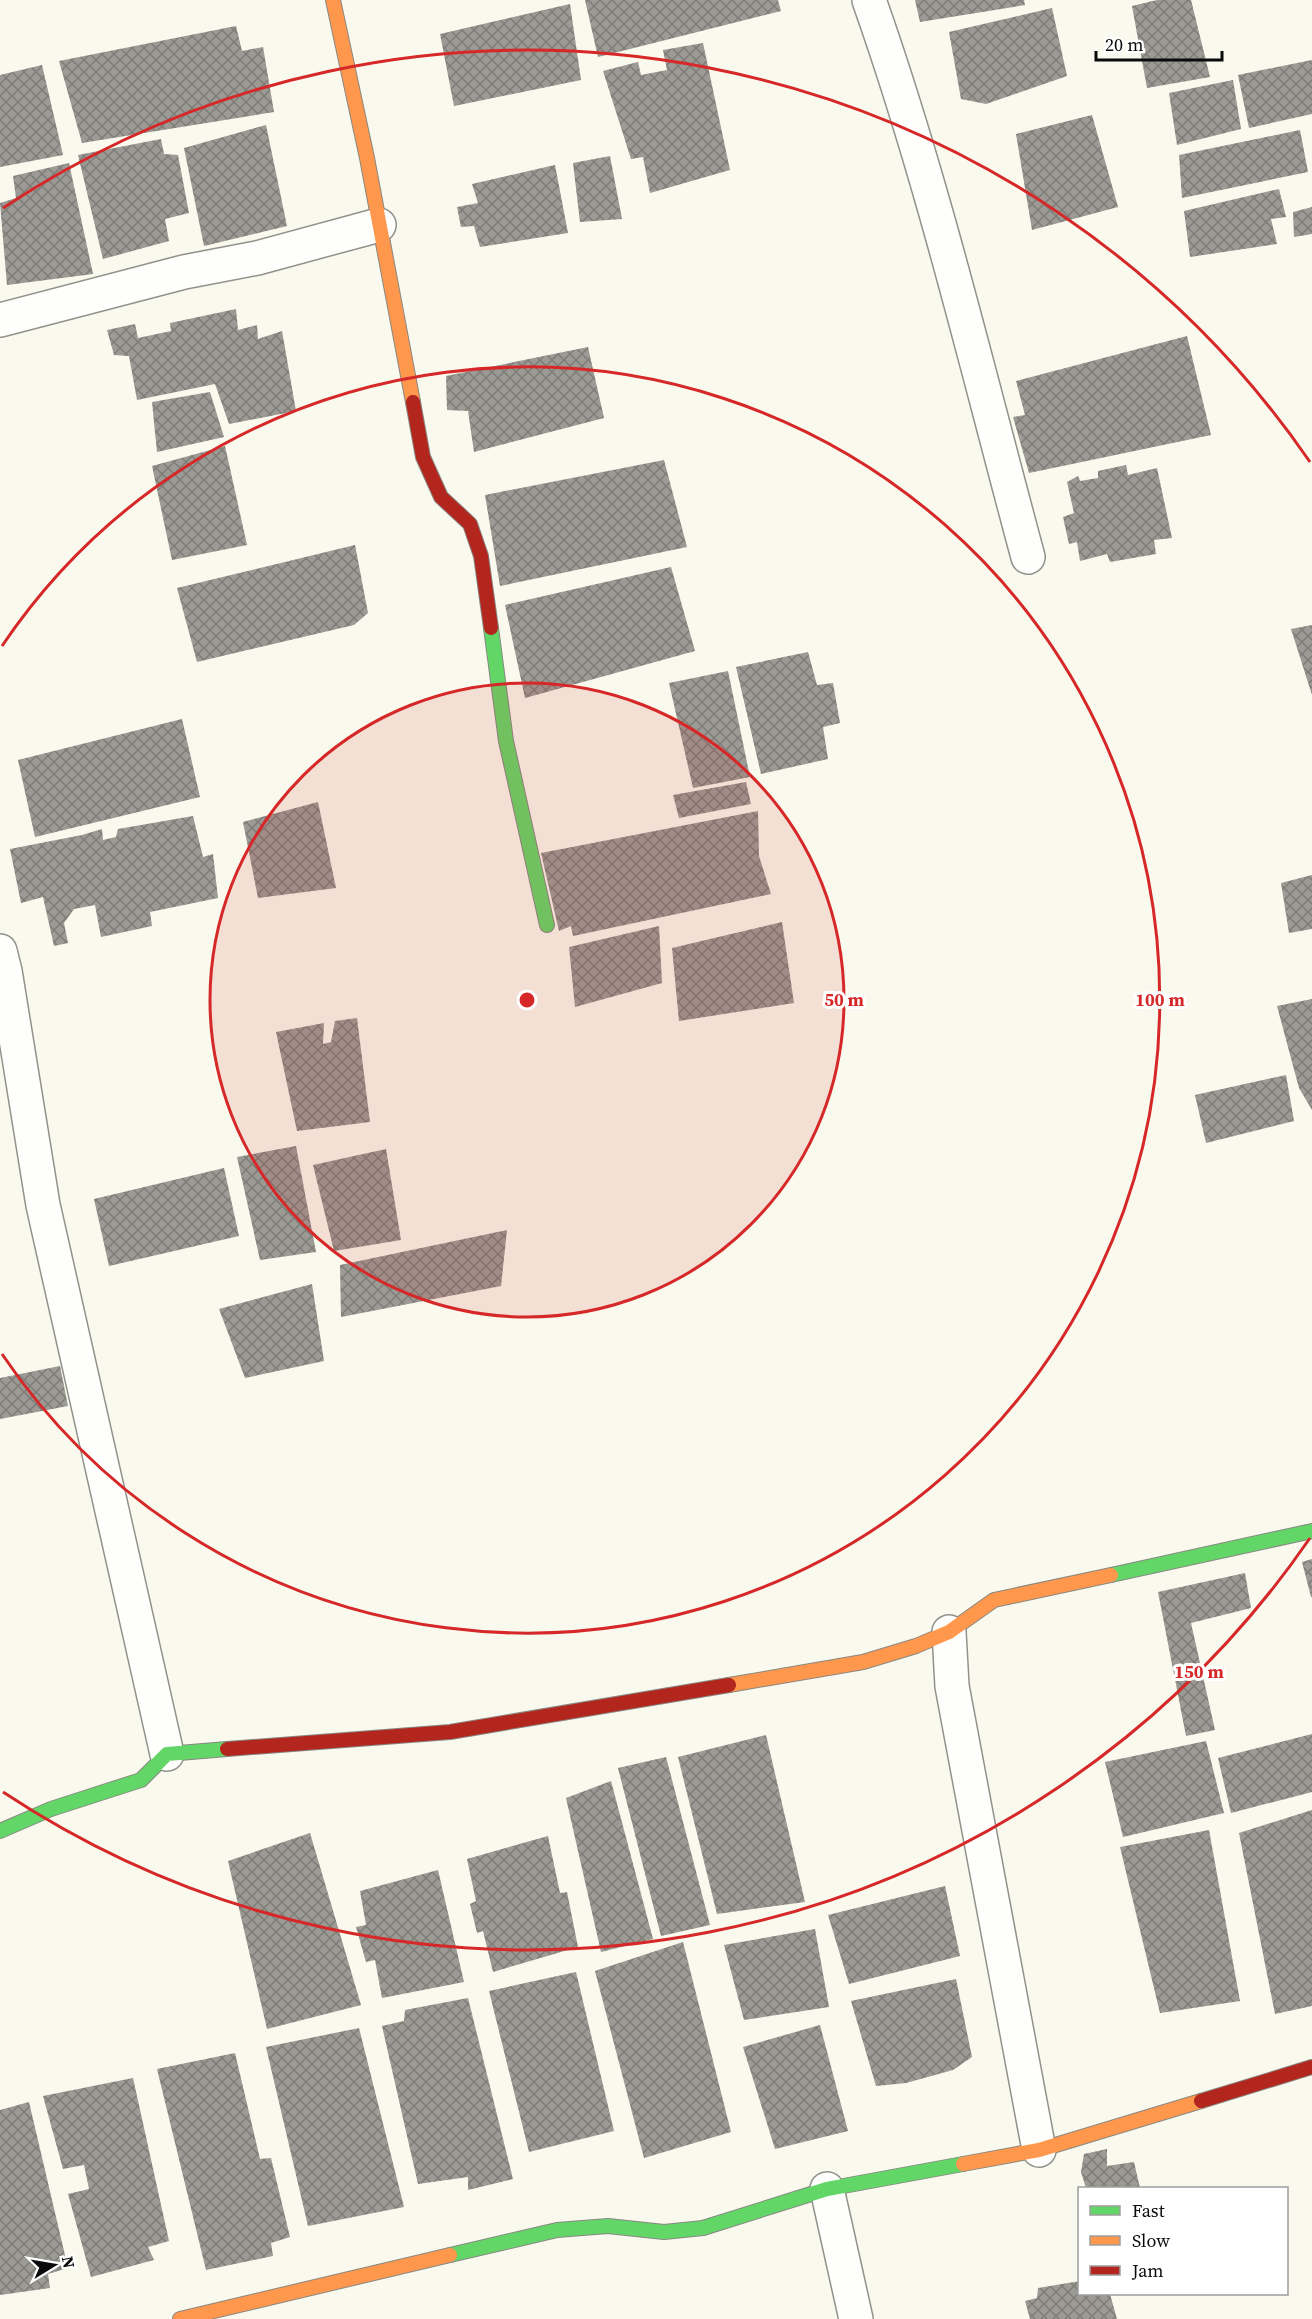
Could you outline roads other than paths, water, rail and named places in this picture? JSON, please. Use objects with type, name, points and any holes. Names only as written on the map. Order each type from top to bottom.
[{"type":"street","points":[[333,0],[423,457],[441,496],[470,524],[481,556],[506,741],[548,925]]},
{"type":"street","points":[[869,0],[898,82],[1028,557]]},
{"type":"street","points":[[0,320],[184,272],[256,258],[379,225]]},
{"type":"street","points":[[0,951],[44,1205],[167,1754]]},
{"type":"street","points":[[0,1832],[51,1809],[141,1780],[167,1754],[450,1732],[862,1662],[916,1646],[949,1632],[994,1600],[1312,1531]]},
{"type":"street","points":[[949,1632],[952,1686],[1039,2150]]},
{"type":"street","points":[[180,2319],[557,2230],[608,2226],[664,2232],[703,2228],[827,2189],[1039,2150],[1312,2067]]},
{"type":"street","points":[[827,2189],[856,2319]]}]
